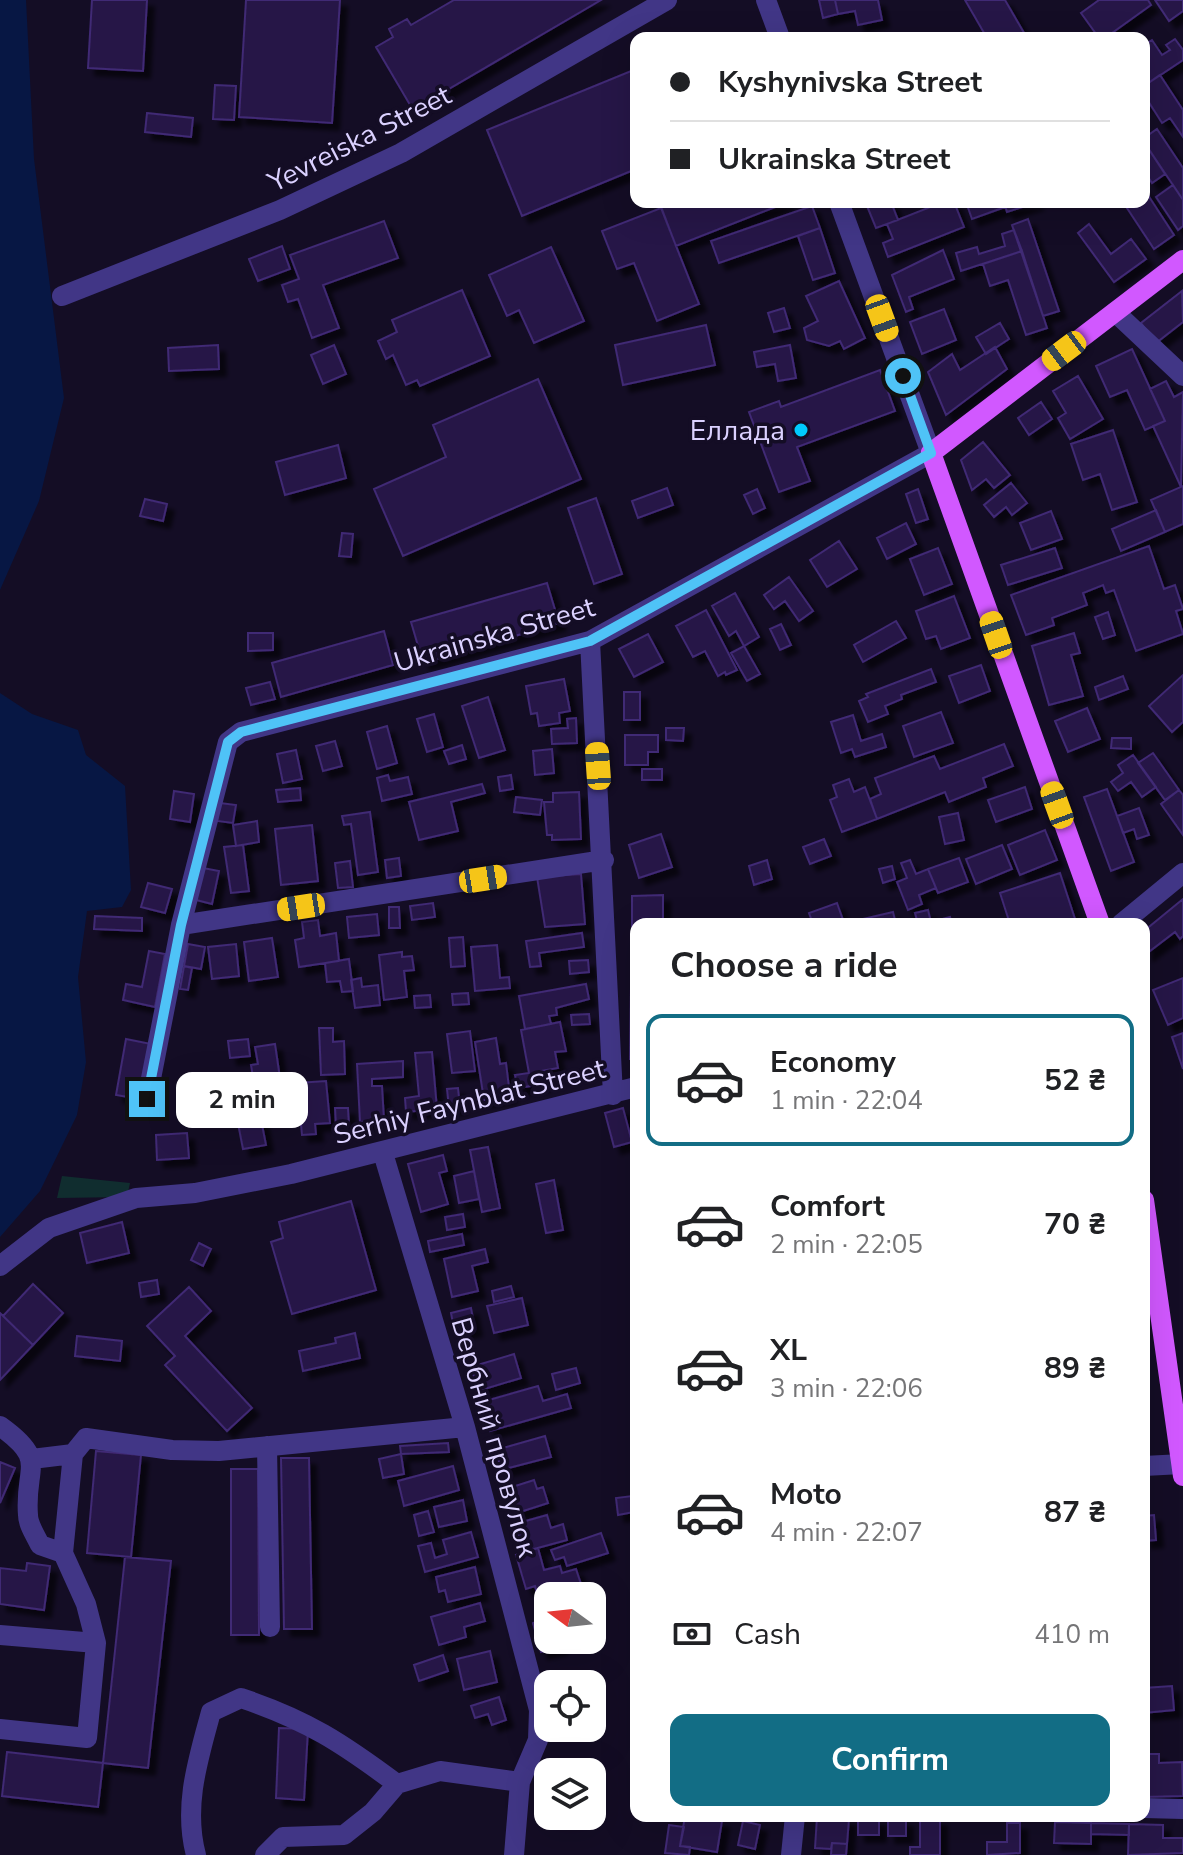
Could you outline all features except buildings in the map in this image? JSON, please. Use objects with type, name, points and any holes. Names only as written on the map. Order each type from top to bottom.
[{"type":"main road","name":"Ukrainska Street","points":[[931,453],[1183,260]]},
{"type":"main road","points":[[931,453],[1098,918]]},
{"type":"main road","points":[[1150,1239],[1181,1442],[1182,1470]]},
{"type":"street","name":"Yevreiska Street","points":[[62,296],[280,210],[401,153],[667,0]]},
{"type":"street","points":[[766,0],[778,32]]},
{"type":"street","points":[[841,208],[931,453]]},
{"type":"street","points":[[1115,312],[1183,376]]},
{"type":"street","name":"Ukrainska Street","points":[[147,1099],[181,925],[228,742],[241,732],[590,641],[931,453]]},
{"type":"street","points":[[590,641],[604,860],[613,1095]]},
{"type":"street","points":[[181,925],[604,860]]},
{"type":"street","points":[[1128,918],[1183,873]]},
{"type":"street","name":"Serhiy Faynblat Street","points":[[0,1266],[49,1228],[136,1198],[195,1193],[383,1153],[630,1089]]},
{"type":"street","name":"Вербний провулок","points":[[383,1153],[465,1427],[533,1680],[539,1710],[538,1740],[520,1782]]},
{"type":"street","points":[[0,1426],[22,1441],[32,1459],[27,1518],[40,1545],[63,1553]]},
{"type":"street","points":[[0,1729],[87,1738],[96,1643],[86,1604],[63,1553],[73,1454],[86,1438],[172,1450],[219,1451],[465,1427]]},
{"type":"street","points":[[267,1446],[270,1627]]},
{"type":"street","points":[[32,1459],[73,1454]]},
{"type":"street","points":[[1150,1467],[1182,1470]]},
{"type":"street","points":[[0,1635],[96,1643]]},
{"type":"street","points":[[196,1855],[191,1838],[192,1782],[211,1712],[241,1698],[293,1715],[333,1736],[397,1784]]},
{"type":"street","points":[[265,1855],[283,1837],[344,1835],[373,1812],[397,1784],[440,1771],[520,1782],[514,1855]]},
{"type":"street","points":[[1150,1808],[1183,1809]]},
{"type":"street","points":[[791,1855],[794,1822]]},
{"type":"green space","points":[[62,1176],[130,1183],[127,1197],[57,1198]]},
{"type":"water","points":[[0,0],[26,0],[34,159],[64,398],[39,501],[0,590]]},
{"type":"water","points":[[0,693],[32,714],[78,730],[86,755],[125,786],[131,890],[122,907],[87,911],[78,977],[86,1062],[77,1115],[40,1191],[0,1237]]},
{"type":"place","name":"Еллада","points":[[801,430]]},
{"type":"route","points":[[147,1099],[181,925],[228,742],[241,732],[590,641],[931,453],[903,376]]}]
